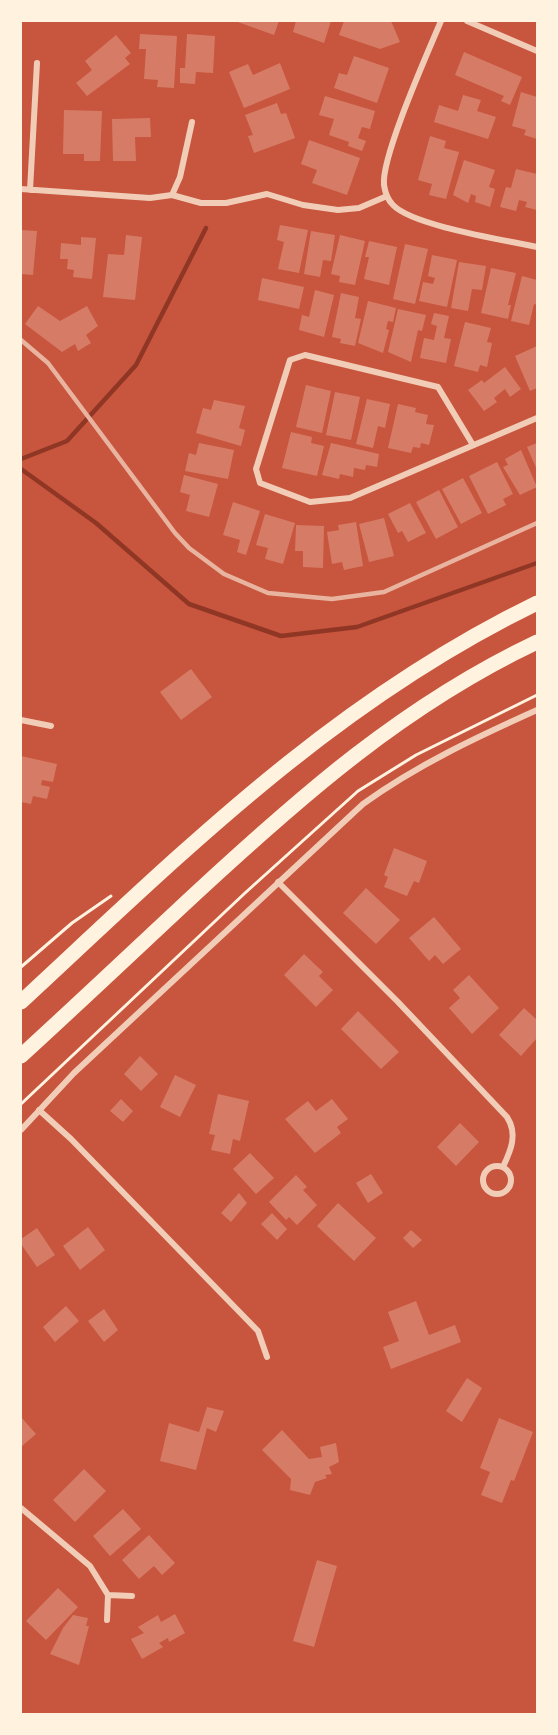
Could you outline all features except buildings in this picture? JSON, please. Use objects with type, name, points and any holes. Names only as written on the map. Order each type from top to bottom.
[{"type":"main road","points":[[21,1002],[208,828],[319,736],[384,690],[474,636],[537,603]]},
{"type":"main road","points":[[21,1056],[330,773],[442,694],[537,642]]},
{"type":"street","points":[[441,21],[389,159],[384,184],[387,196],[393,206],[414,218],[537,247]]},
{"type":"street","points":[[467,21],[537,51]]},
{"type":"street","points":[[30,190],[37,63]]},
{"type":"street","points":[[172,195],[180,177],[192,122]]},
{"type":"street","points":[[21,189],[150,198],[172,195],[201,203],[226,203],[267,194],[303,205],[338,210],[359,208],[387,196]]},
{"type":"street","points":[[473,446],[438,387],[305,355],[290,360],[256,469],[260,483],[310,502],[350,498],[473,446],[537,418]]},
{"type":"street","points":[[21,1130],[74,1073],[363,804],[394,781],[480,736],[537,710]]},
{"type":"street","points":[[21,720],[51,726]]},
{"type":"street","points":[[278,882],[398,1002],[513,1125],[514,1134],[503,1167]]},
{"type":"street","points":[[39,1110],[71,1138],[258,1331],[267,1357]]},
{"type":"street","points":[[490,1167],[503,1167],[510,1173],[511,1183],[506,1191],[492,1194],[485,1188],[483,1174],[490,1167]]},
{"type":"street","points":[[21,1508],[90,1566],[108,1595],[107,1620]]},
{"type":"street","points":[[108,1595],[132,1596]]},
{"type":"path","points":[[21,967],[72,923],[117,894]]},
{"type":"waterway","points":[[21,459],[67,441],[136,365],[206,228]]},
{"type":"waterway","points":[[21,469],[96,523],[189,604],[281,636],[357,627],[537,563]]},
{"type":"railway","points":[[21,340],[48,363],[175,533],[189,548],[224,574],[268,593],[332,599],[384,592],[537,523]]}]
